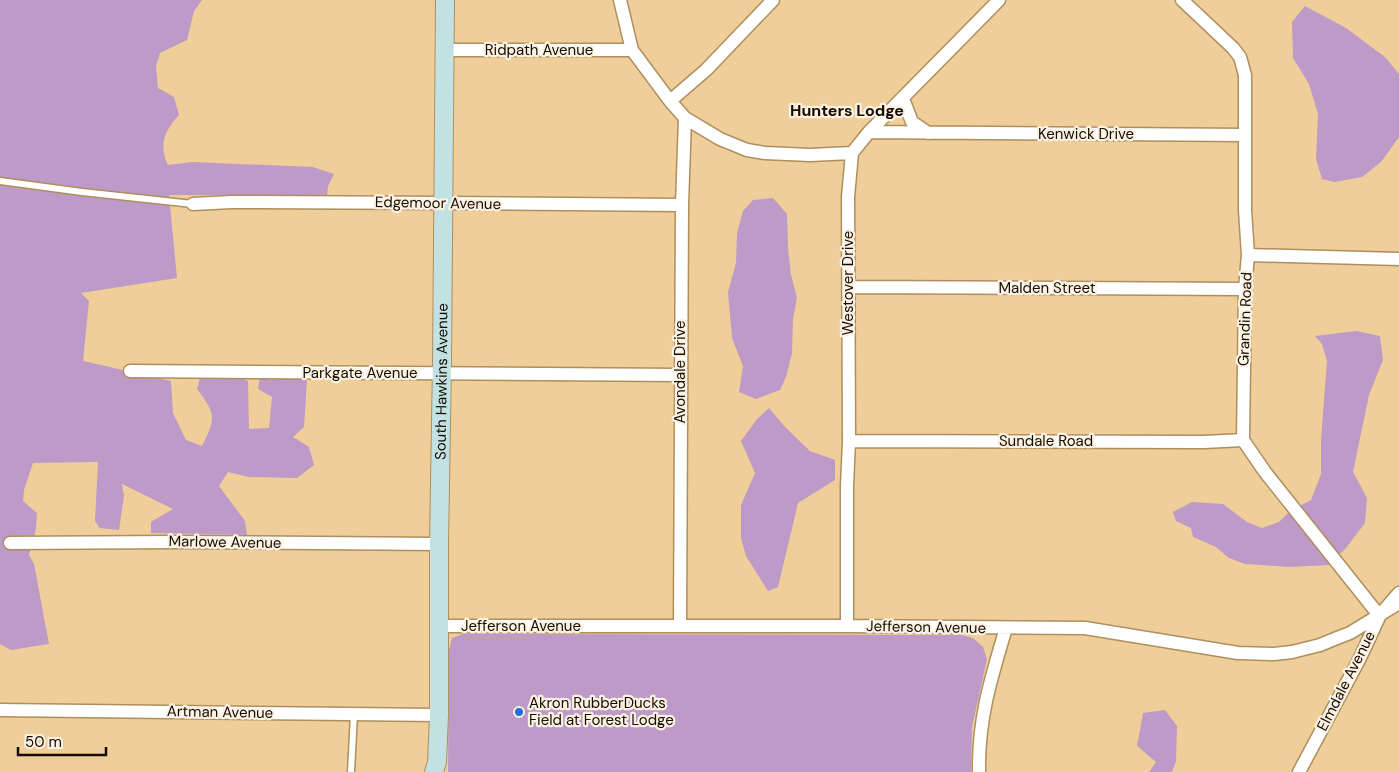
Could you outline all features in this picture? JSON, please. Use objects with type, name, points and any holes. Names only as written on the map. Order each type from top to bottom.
[{"type":"main road","name":"South Hawkins Avenue","points":[[437,769],[440,626],[439,544],[445,0]]},
{"type":"street","points":[[620,0],[632,50],[685,118],[720,140],[747,150],[765,153],[810,155],[852,153],[869,132],[999,0]]},
{"type":"street","points":[[670,101],[706,70],[773,0]]},
{"type":"street","name":"Grandin Road","points":[[1182,0],[1226,41],[1240,57],[1245,75],[1245,210],[1248,255],[1245,289],[1243,440]]},
{"type":"street","name":"Ridpath Avenue","points":[[445,50],[632,50]]},
{"type":"street","points":[[903,99],[912,122],[928,133]]},
{"type":"street","name":"Avondale Drive","points":[[680,626],[680,375],[685,118]]},
{"type":"street","name":"Kenwick Drive","points":[[869,132],[1244,135]]},
{"type":"street","name":"Westover Drive","points":[[847,626],[848,333],[850,287],[848,197],[852,153]]},
{"type":"street","name":"Edgemoor Avenue","points":[[193,204],[232,202],[444,202],[682,205]]},
{"type":"street","points":[[1248,255],[1399,259]]},
{"type":"street","name":"Malden Street","points":[[850,287],[1245,289]]},
{"type":"street","name":"Parkgate Avenue","points":[[130,370],[680,375]]},
{"type":"street","points":[[1243,440],[1265,472],[1380,615]]},
{"type":"street","name":"Sundale Road","points":[[849,442],[1204,442],[1243,440]]},
{"type":"street","name":"Marlowe Avenue","points":[[10,543],[439,544]]},
{"type":"street","name":"Elmdale Avenue","points":[[1299,772],[1380,615],[1399,593]]},
{"type":"street","name":"Jefferson Avenue","points":[[440,626],[1085,628],[1238,653],[1274,654],[1320,645],[1350,633],[1399,603]]},
{"type":"street","points":[[979,772],[978,750],[981,719],[1006,628]]},
{"type":"street","name":"Artman Avenue","points":[[0,710],[439,715]]},
{"type":"lane","points":[[0,181],[193,204]]},
{"type":"lane","points":[[351,772],[354,714]]},
{"type":"shaded area","points":[[0,0],[202,0],[194,11],[187,40],[160,53],[156,66],[158,88],[174,97],[179,115],[170,126],[163,144],[168,165],[192,162],[313,167],[334,174],[328,186],[327,196],[169,195],[177,278],[81,293],[89,301],[83,361],[171,381],[173,413],[186,440],[202,446],[212,422],[211,411],[197,389],[200,378],[234,376],[248,381],[249,429],[269,428],[272,397],[258,389],[260,378],[272,380],[287,376],[307,380],[304,427],[293,437],[309,447],[314,465],[297,478],[249,477],[228,472],[219,486],[245,521],[247,535],[151,533],[151,522],[173,509],[122,484],[124,496],[119,530],[100,528],[95,521],[98,462],[33,463],[24,490],[23,501],[37,513],[36,529],[29,555],[34,564],[49,644],[11,650],[0,644]]},
{"type":"shaded area","points":[[1305,6],[1346,28],[1385,57],[1399,74],[1399,137],[1381,162],[1362,177],[1335,182],[1322,179],[1316,159],[1318,114],[1309,84],[1293,58],[1292,22]]},
{"type":"shaded area","points":[[773,198],[787,214],[791,275],[797,298],[793,319],[792,353],[786,377],[780,390],[756,399],[739,392],[743,366],[732,338],[728,292],[736,263],[737,233],[743,211],[753,200]]},
{"type":"shaded area","points":[[1356,331],[1380,336],[1383,360],[1369,395],[1353,472],[1367,498],[1365,523],[1346,548],[1329,565],[1290,567],[1245,564],[1229,558],[1216,547],[1193,537],[1191,528],[1176,521],[1173,512],[1192,502],[1223,504],[1247,522],[1262,528],[1279,522],[1290,511],[1311,500],[1321,474],[1321,440],[1327,361],[1322,344],[1315,336]]},
{"type":"shaded area","points":[[769,408],[785,427],[810,451],[835,460],[835,480],[798,503],[778,587],[768,591],[746,556],[741,538],[741,505],[755,473],[741,441],[757,419]]},
{"type":"shaded area","points":[[463,634],[961,635],[973,638],[983,647],[987,659],[972,727],[971,772],[448,772],[449,650],[452,638]]},
{"type":"shaded area","points":[[1165,710],[1177,726],[1176,761],[1172,772],[1149,772],[1156,762],[1137,746],[1143,713]]},
{"type":"place","name":"Akron RubberDucks Field at Forest Lodge","points":[[519,712]]},
{"type":"district","name":"Hunters Lodge","points":[[847,110]]}]
